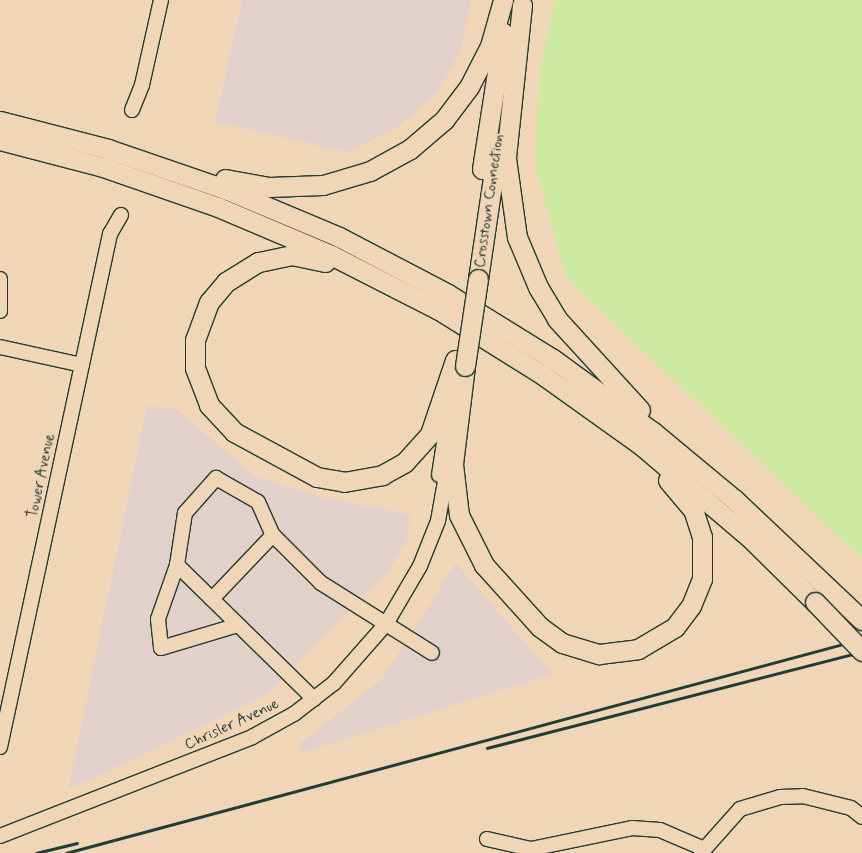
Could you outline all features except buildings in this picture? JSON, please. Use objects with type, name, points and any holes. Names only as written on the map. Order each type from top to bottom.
[{"type":"highway","points":[[0,121],[262,187],[303,188],[354,178],[410,149],[453,110],[484,60],[503,0]]},
{"type":"highway","points":[[518,2],[506,158],[509,198],[523,255],[546,303],[574,341],[711,479],[862,620]]},
{"type":"highway","name":"Crosstown Connection","points":[[518,2],[460,362],[460,402],[454,491],[469,541],[484,566],[540,627],[562,643],[599,654],[638,648],[675,627],[697,594],[704,565],[702,537],[693,510],[611,422]]},
{"type":"highway","points":[[0,140],[110,170],[218,207],[403,291],[509,352],[611,422],[725,515],[862,650]]},
{"type":"highway","points":[[108,149],[263,204],[412,274],[588,383],[711,479]]},
{"type":"highway","points":[[403,291],[304,256],[282,256],[247,267],[216,292],[198,327],[193,353],[202,394],[225,425],[252,444],[317,477],[357,482],[393,470],[423,444],[442,409],[460,362]]},
{"type":"street","points":[[132,110],[142,86],[161,0]]},
{"type":"street","name":"Tower Avenue","points":[[0,747],[110,234],[121,215]]},
{"type":"street","points":[[0,280],[0,311]]},
{"type":"street","points":[[0,347],[82,365]]},
{"type":"street","name":"Chrisler Avenue","points":[[420,566],[435,502],[460,362]]},
{"type":"street","name":"Chrisler Avenue","points":[[0,836],[245,740],[314,699],[352,665],[386,624],[420,566],[438,521],[460,402]]},
{"type":"street","points":[[238,625],[161,648],[158,618],[177,565],[184,513],[216,478],[258,502],[273,535],[321,582],[432,653]]},
{"type":"street","points":[[212,599],[273,535]]},
{"type":"street","points":[[177,565],[314,699]]},
{"type":"street","points":[[487,839],[531,848],[632,828],[660,830],[702,851],[740,809],[780,797],[803,796],[851,808],[862,817]]},
{"type":"shaded area","points":[[242,0],[472,0],[460,51],[437,94],[395,129],[347,152],[215,122]]},
{"type":"shaded area","points":[[147,406],[176,409],[255,476],[322,498],[410,514],[408,538],[391,568],[265,696],[68,790]]},
{"type":"shaded area","points":[[456,563],[552,674],[302,753],[298,745],[382,679]]},
{"type":"green space","points":[[555,0],[862,0],[862,559],[566,278],[535,166],[540,68]]},
{"type":"railway","points":[[66,853],[862,639]]},
{"type":"railway","points":[[487,748],[862,652]]},
{"type":"railway","points":[[36,853],[77,843]]}]
